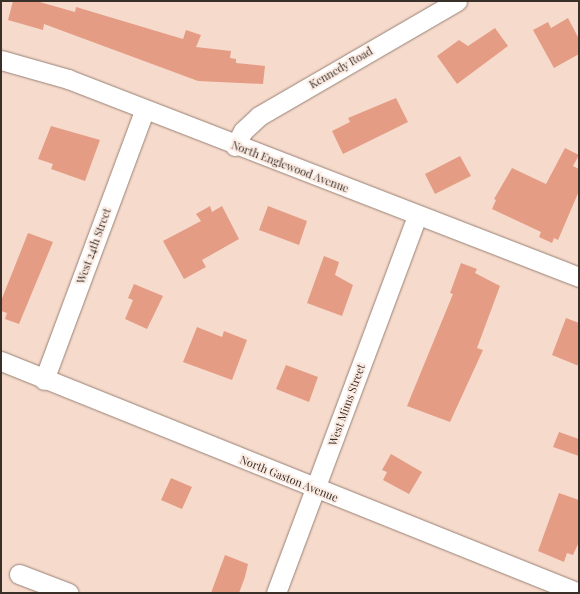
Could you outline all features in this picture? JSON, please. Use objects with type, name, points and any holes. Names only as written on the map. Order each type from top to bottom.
[{"type":"street","name":"Kennedy Road","points":[[235,146],[243,131],[259,116],[457,1]]},
{"type":"street","name":"North Englewood Avenue","points":[[1,60],[68,80],[144,111],[579,278]]},
{"type":"street","name":"West 24th Street","points":[[44,380],[144,111]]},
{"type":"street","name":"West Mims Street","points":[[276,593],[316,489],[416,216]]},
{"type":"street","name":"North Gaston Avenue","points":[[1,361],[44,380],[579,593]]},
{"type":"street","points":[[19,574],[69,593]]},
{"type":"building","points":[[13,1],[36,1],[75,12],[76,7],[183,39],[186,30],[201,35],[196,47],[231,51],[230,58],[236,59],[236,63],[265,66],[263,84],[198,81],[44,24],[43,30],[8,20]]},
{"type":"building","points":[[568,18],[579,39],[579,54],[554,68],[533,30],[548,22],[551,28]]},
{"type":"building","points":[[495,28],[508,46],[457,84],[437,56],[459,40],[468,46]]},
{"type":"building","points":[[396,98],[408,122],[343,154],[332,131],[350,122],[348,118]]},
{"type":"building","points":[[51,126],[100,140],[85,181],[51,169],[53,164],[38,159]]},
{"type":"building","points":[[565,148],[579,155],[573,166],[579,169],[579,191],[558,240],[554,238],[552,243],[539,237],[541,232],[492,209],[496,200],[494,199],[512,168],[546,184]]},
{"type":"building","points":[[460,156],[471,176],[435,194],[425,174]]},
{"type":"building","points":[[210,206],[212,212],[222,206],[239,239],[202,260],[206,267],[184,279],[163,241],[201,221],[196,214]]},
{"type":"building","points":[[268,206],[307,221],[299,245],[259,230]]},
{"type":"building","points":[[28,233],[53,242],[19,324],[5,319],[7,313],[1,311],[1,301]]},
{"type":"building","points":[[324,256],[339,262],[335,275],[353,285],[342,316],[307,303]]},
{"type":"building","points":[[461,263],[477,269],[475,273],[500,286],[477,348],[483,350],[450,422],[407,406],[453,294],[450,293]]},
{"type":"building","points":[[134,284],[163,296],[147,329],[125,319],[133,300],[128,298]]},
{"type":"building","points":[[566,318],[579,323],[579,366],[552,355]]},
{"type":"building","points":[[197,327],[222,337],[224,331],[247,340],[232,380],[183,362]]},
{"type":"building","points":[[286,365],[318,377],[309,402],[276,389]]},
{"type":"building","points":[[559,432],[579,439],[579,456],[553,447]]},
{"type":"building","points":[[391,454],[422,472],[409,494],[383,480],[387,472],[382,470]]},
{"type":"building","points":[[171,478],[192,487],[182,509],[161,500]]},
{"type":"building","points":[[559,493],[579,500],[579,542],[573,555],[567,553],[564,562],[538,551]]},
{"type":"building","points":[[225,555],[248,564],[245,577],[239,593],[211,593]]}]
